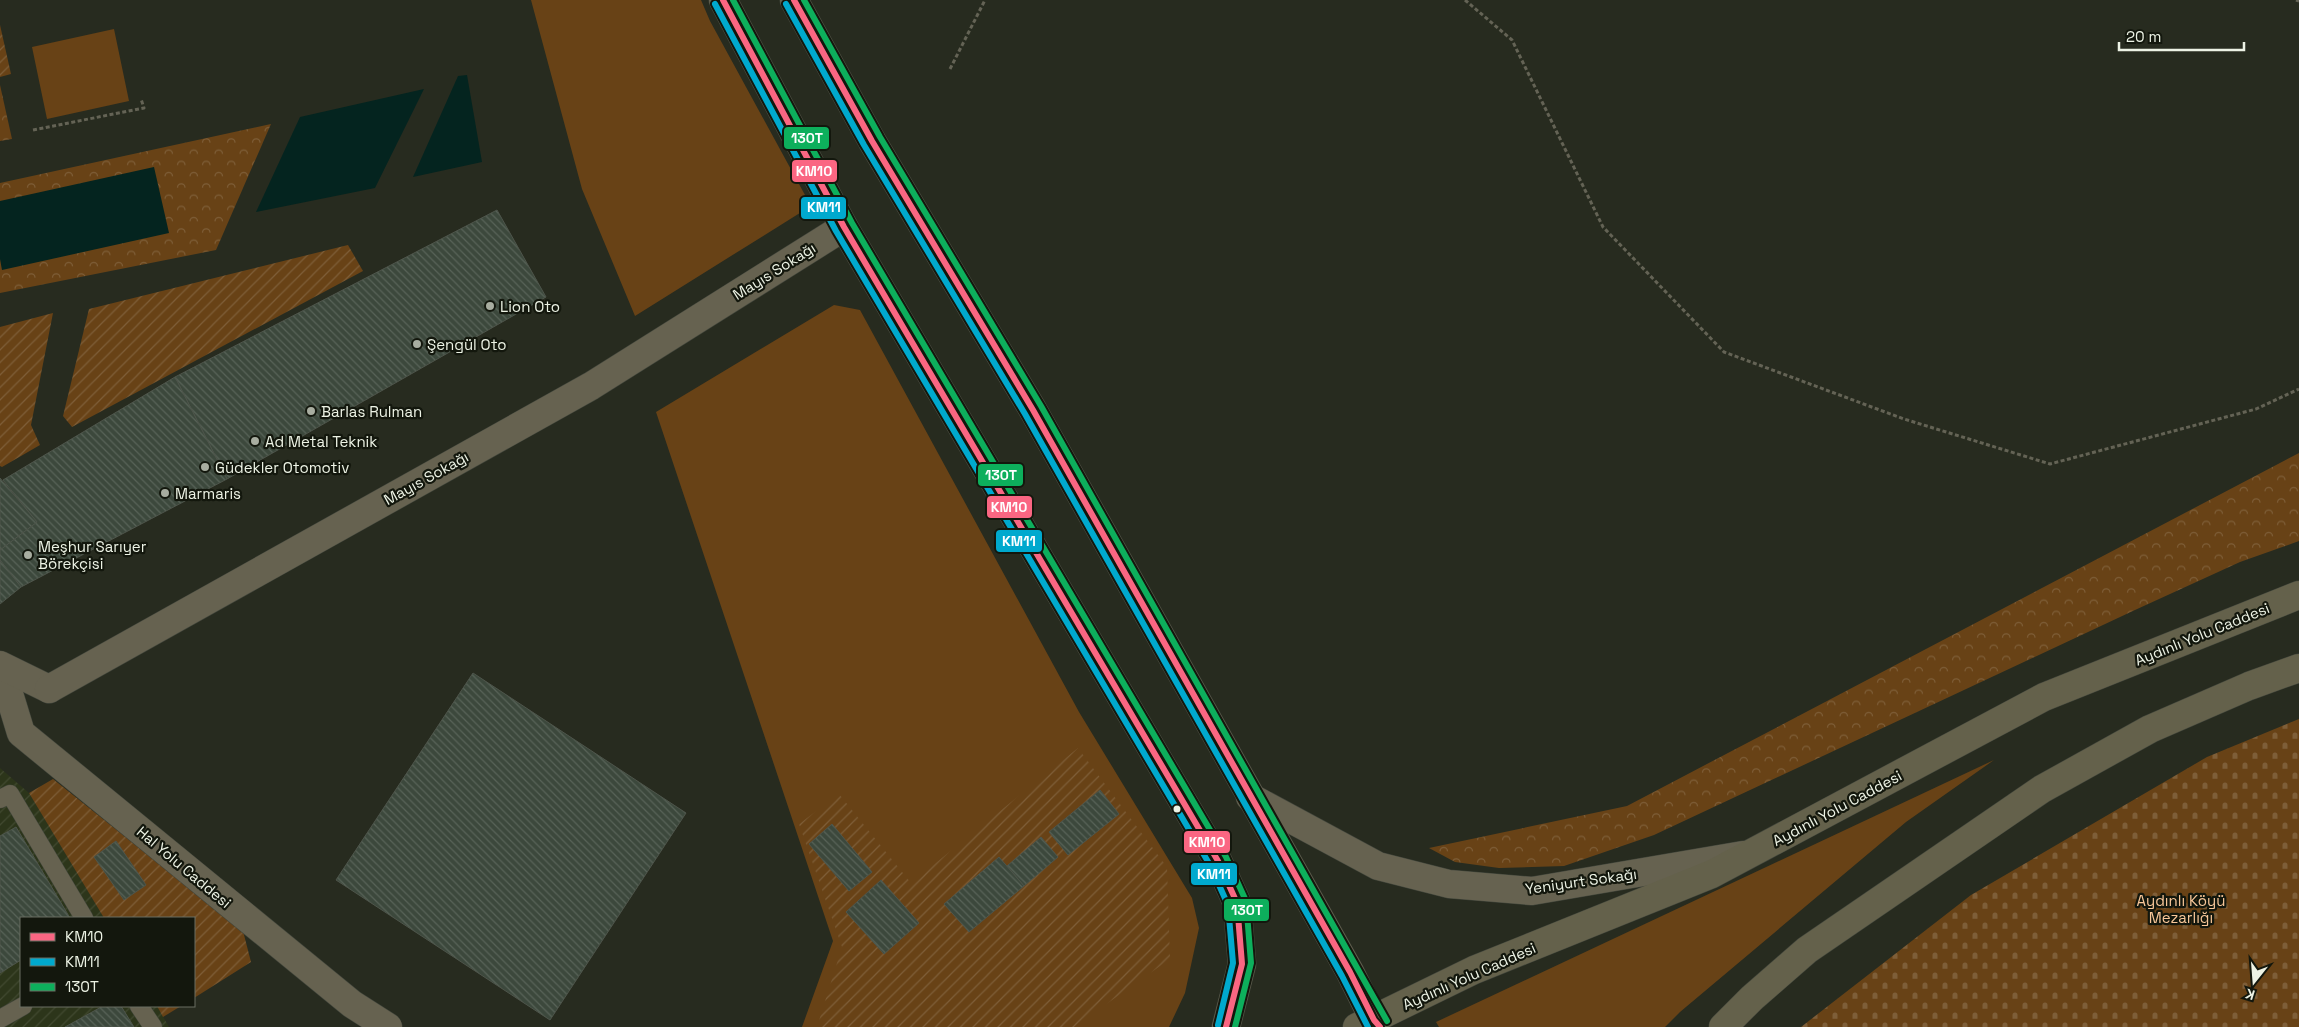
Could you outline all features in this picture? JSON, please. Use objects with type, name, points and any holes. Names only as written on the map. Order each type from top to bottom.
[{"type":"main road","name":"Aydınlı Yolu Caddesi","points":[[1370,1025],[1474,970],[1712,874],[2044,697],[2299,595]]},
{"type":"main road","points":[[1723,1027],[1752,998],[1807,950],[2042,790],[2150,729],[2249,686],[2299,668]]},
{"type":"main road","points":[[1737,1027],[1752,998]]},
{"type":"street","points":[[723,0],[844,227],[1218,860],[1237,903],[1242,964],[1226,1027]]},
{"type":"street","points":[[794,0],[872,141],[1037,419],[1350,972],[1370,1025]]},
{"type":"street","name":"Mayıs Sokağı","points":[[2,679],[49,689],[591,386],[844,227]]},
{"type":"street","name":"Hal Yolu Caddesi","points":[[2,679],[21,732],[352,1004],[388,1027]]},
{"type":"street","name":"Yeniyurt Sokağı","points":[[1250,797],[1378,866],[1448,884],[1532,891],[1751,853]]},
{"type":"lane","points":[[0,799],[10,794],[83,917]]},
{"type":"lane","points":[[0,1019],[21,1007]]},
{"type":"lane","points":[[140,1007],[153,1027]]},
{"type":"path","points":[[950,69],[985,0]]},
{"type":"path","points":[[1465,0],[1512,40],[1603,227],[1724,352],[1904,419],[2050,464],[2256,409],[2299,389]]},
{"type":"path","points":[[33,130],[144,108],[141,99]]},
{"type":"shaded area","points":[[0,768],[29,793],[103,917],[20,917],[20,1007],[158,1007],[169,1027],[0,1027]]},
{"type":"green space","points":[[531,0],[701,0],[710,21],[811,206],[635,316],[582,189]]},
{"type":"green space","points":[[0,25],[11,74],[0,77]]},
{"type":"green space","points":[[114,29],[129,101],[47,119],[32,47]]},
{"type":"green space","points":[[0,85],[12,139],[0,141]]},
{"type":"green space","points":[[271,124],[216,250],[0,293],[0,183]]},
{"type":"green space","points":[[348,245],[363,271],[72,427],[63,416],[89,309]]},
{"type":"green space","points":[[834,305],[860,310],[1079,712],[1192,898],[1199,928],[1185,993],[1169,1027],[802,1027],[833,941],[656,412]]},
{"type":"green space","points":[[53,313],[31,425],[40,445],[2,467],[0,466],[0,327]]},
{"type":"green space","points":[[2299,453],[2299,541],[2240,562],[1654,835],[1564,866],[1499,868],[1455,862],[1429,848],[1627,806]]},
{"type":"green space","name":"Aydınlı Köyü Mezarlığı","points":[[2299,719],[2299,1027],[1801,1027],[1971,895],[2207,757]]},
{"type":"green space","points":[[1078,748],[1167,867],[1170,959],[1074,1027],[817,1027],[842,947],[799,824],[839,794],[911,883]]},
{"type":"green space","points":[[1994,760],[1906,822],[1680,1012],[1665,1027],[1439,1027],[1436,1022]]},
{"type":"green space","points":[[53,779],[243,931],[251,962],[195,997],[195,917],[103,917],[29,793]]},
{"type":"green space","points":[[158,1007],[179,1007],[163,1017]]},
{"type":"water","points":[[467,75],[482,162],[413,177],[458,76]]},
{"type":"water","points":[[424,89],[375,188],[256,212],[300,117]]},
{"type":"water","points":[[154,167],[169,233],[2,270],[0,259],[0,201]]},
{"type":"building","points":[[497,210],[546,297],[227,479],[175,377]]},
{"type":"building","points":[[175,377],[227,479],[21,587],[0,560],[0,550],[37,522],[3,480]]},
{"type":"building","points":[[0,478],[37,522],[0,550]]},
{"type":"building","points":[[0,560],[21,587],[0,604]]},
{"type":"building","points":[[473,673],[686,813],[550,1020],[336,880]]},
{"type":"building","points":[[1100,790],[1119,814],[1068,855],[1049,832]]},
{"type":"building","points":[[832,824],[872,872],[849,891],[809,844]]},
{"type":"building","points":[[16,827],[69,917],[20,917],[20,961],[0,973],[0,836]]},
{"type":"building","points":[[1041,837],[1058,857],[1024,886],[1007,866]]},
{"type":"building","points":[[116,841],[146,885],[124,900],[94,857]]},
{"type":"building","points":[[999,857],[1024,886],[969,932],[944,904]]},
{"type":"building","points":[[881,880],[919,923],[884,954],[846,912]]},
{"type":"building","points":[[101,1007],[122,1007],[134,1027],[65,1027]]},
{"type":"transit line","name":"KM10","points":[[723,0],[844,227],[1218,861],[1237,903],[1242,964],[1226,1027]]},
{"type":"transit line","name":"130T","points":[[733,0],[852,223],[1226,857],[1246,901],[1251,963],[1235,1027]]},
{"type":"transit line","name":"KM10","points":[[794,0],[872,141],[1033,410],[1350,972],[1374,1020],[1380,1027]]},
{"type":"transit line","name":"130T","points":[[804,0],[880,137],[1041,406],[1387,1021]]},
{"type":"transit line","name":"KM11","points":[[715,4],[836,231],[1210,865],[1228,905],[1233,963],[1218,1025]]},
{"type":"transit line","name":"KM11","points":[[786,4],[864,145],[1025,414],[1342,976],[1368,1027]]},
{"type":"place","name":"Lion Oto","points":[[490,306]]},
{"type":"place","name":"Şengül Oto","points":[[417,344]]},
{"type":"place","name":"Barlas Rulman","points":[[311,411]]},
{"type":"place","name":"Ad Metal Teknik","points":[[255,441]]},
{"type":"place","name":"Güdekler Otomotiv","points":[[205,467]]},
{"type":"place","name":"Marmaris","points":[[165,493]]},
{"type":"place","name":"Meşhur Sarıyer Börekçisi","points":[[28,555]]}]
